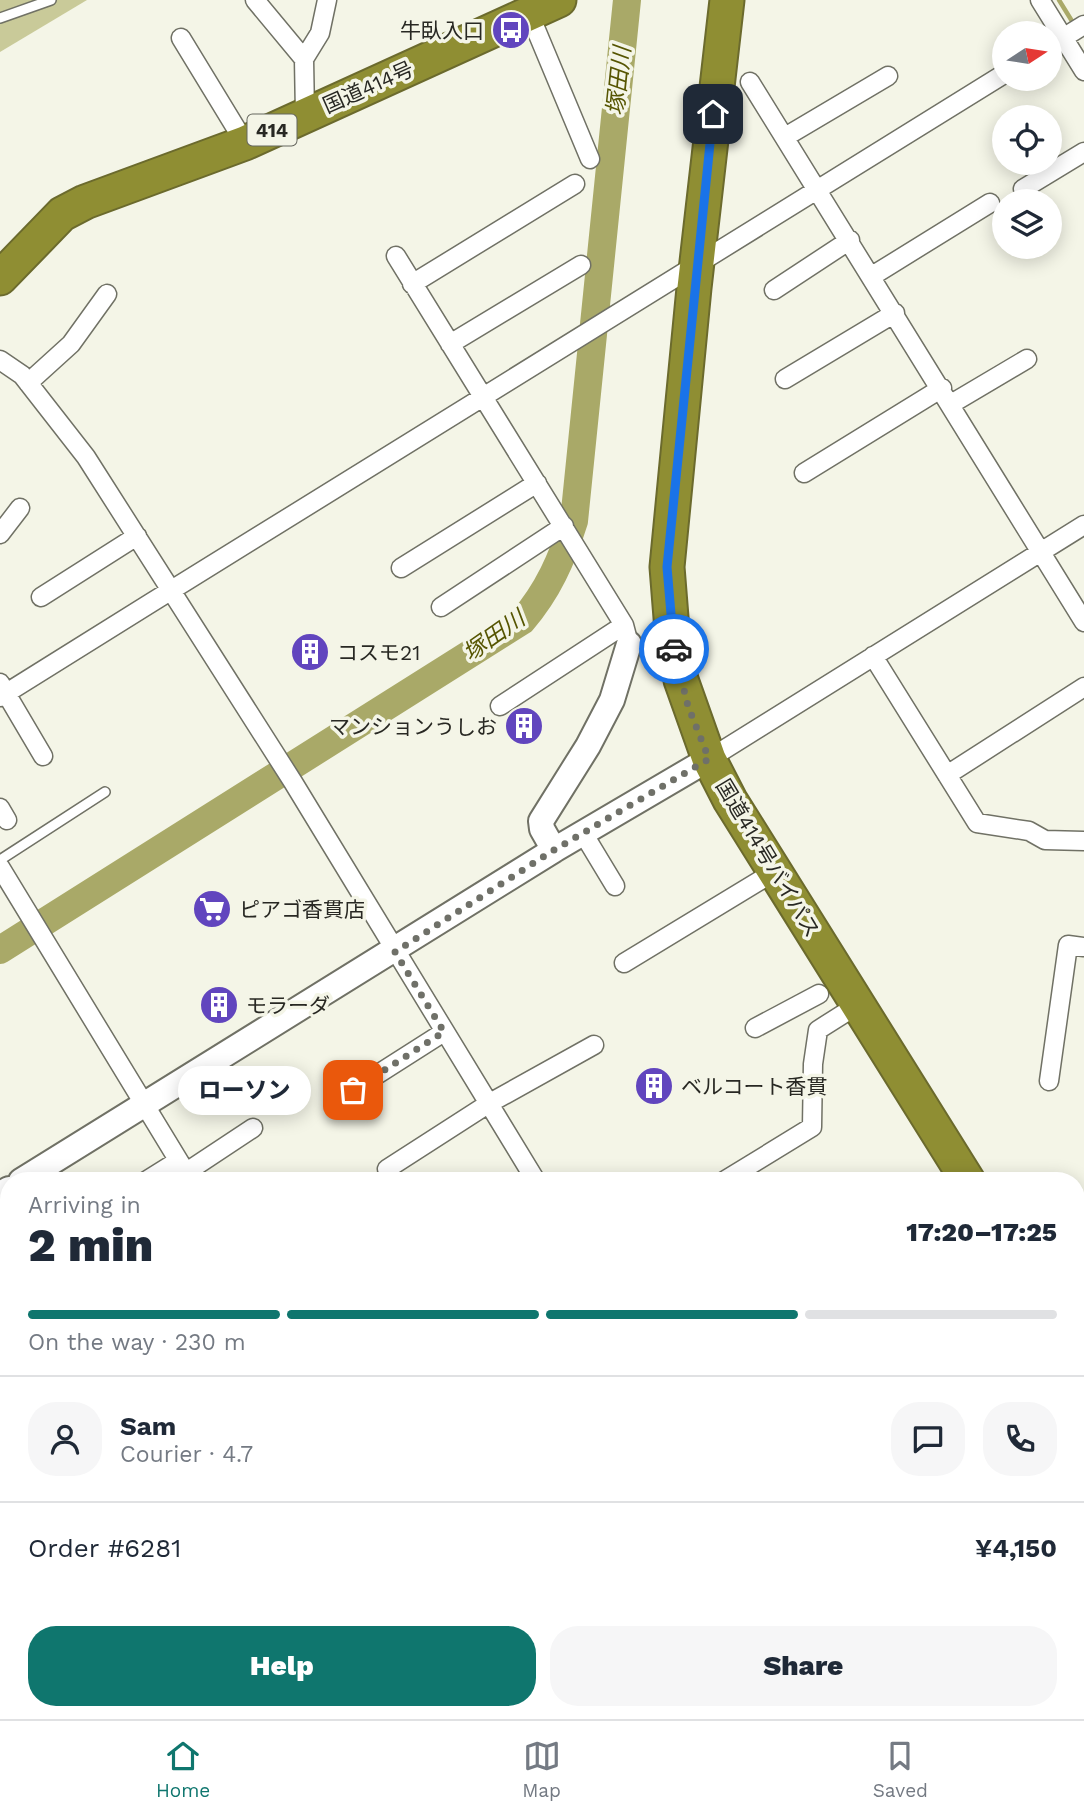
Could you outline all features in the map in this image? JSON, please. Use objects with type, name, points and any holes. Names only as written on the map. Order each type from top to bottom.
[{"type":"highway","name":"国道414号","points":[[0,278],[62,214],[85,202],[245,143],[559,0]]},
{"type":"highway","name":"国道414号バイパス","points":[[727,0],[667,567],[676,657],[688,706],[709,759],[774,872],[962,1172]]},
{"type":"street","points":[[255,0],[303,59]]},
{"type":"street","points":[[305,115],[303,59],[320,33],[327,0]]},
{"type":"street","points":[[1040,0],[1048,21]]},
{"type":"street","points":[[529,13],[590,159]]},
{"type":"street","points":[[1062,39],[1084,25]]},
{"type":"street","points":[[181,37],[245,143]]},
{"type":"street","points":[[1062,47],[1084,71]]},
{"type":"street","points":[[785,137],[888,76]]},
{"type":"street","points":[[43,756],[2,691],[483,399],[698,262],[992,81]]},
{"type":"street","points":[[750,82],[819,189],[1084,622]]},
{"type":"street","points":[[1023,189],[1084,152]]},
{"type":"street","points":[[412,284],[575,184]]},
{"type":"street","points":[[872,276],[990,203]]},
{"type":"street","points":[[774,290],[850,240]]},
{"type":"street","points":[[396,256],[581,553],[626,635],[612,700],[588,746],[541,821],[542,829],[554,850]]},
{"type":"street","points":[[450,344],[581,265]]},
{"type":"street","points":[[28,383],[71,344],[107,294]]},
{"type":"street","points":[[785,379],[895,313]]},
{"type":"street","points":[[804,473],[946,396],[1027,359]]},
{"type":"street","points":[[0,360],[22,374],[86,457],[293,782],[530,1172]]},
{"type":"street","points":[[401,568],[537,483]]},
{"type":"street","points":[[0,534],[20,508]]},
{"type":"street","points":[[441,607],[562,523]]},
{"type":"street","points":[[36,1172],[395,952],[554,850],[709,759],[1084,525]]},
{"type":"street","points":[[41,597],[137,536]]},
{"type":"street","points":[[500,706],[626,635]]},
{"type":"street","points":[[873,656],[977,823],[1029,831],[1045,839],[1084,841]]},
{"type":"street","points":[[947,775],[1084,687]]},
{"type":"street","points":[[583,833],[615,886]]},
{"type":"street","points":[[624,963],[774,872]]},
{"type":"street","points":[[3,878],[28,912],[185,1172],[253,1128]]},
{"type":"street","points":[[1049,1081],[1068,945],[1084,947]]},
{"type":"street","points":[[755,1028],[819,994]]},
{"type":"street","points":[[739,1172],[812,1127],[813,1064],[818,1030],[859,1004]]},
{"type":"street","points":[[353,1090],[444,1032]]},
{"type":"street","points":[[387,1169],[488,1104],[594,1045]]},
{"type":"lane","points":[[0,18],[51,0]]},
{"type":"lane","points":[[0,860],[105,792]]},
{"type":"green space","points":[[0,0],[87,0],[0,52]]},
{"type":"waterway","name":"塚田川","points":[[0,950],[522,621],[547,586],[574,521],[627,0]]},
{"type":"waterway","points":[[1059,0],[1075,26]]},
{"type":"way so far","points":[[353,1090],[444,1032],[395,952],[554,850],[709,759],[688,706],[674,649]]},
{"type":"place","name":"牛臥入口","points":[[511,30]]},
{"type":"place","name":"コスモ21","points":[[310,652]]},
{"type":"place","name":"マンションうしお","points":[[524,726]]},
{"type":"place","name":"ピアゴ香貫店","points":[[212,909]]},
{"type":"place","name":"モラーダ","points":[[219,1005]]},
{"type":"place","name":"ベルコート香貫","points":[[654,1086]]},
{"type":"place","name":"ローソン","points":[[353,1090]]},
{"type":"route","points":[[674,649],[667,567],[713,114]]}]
